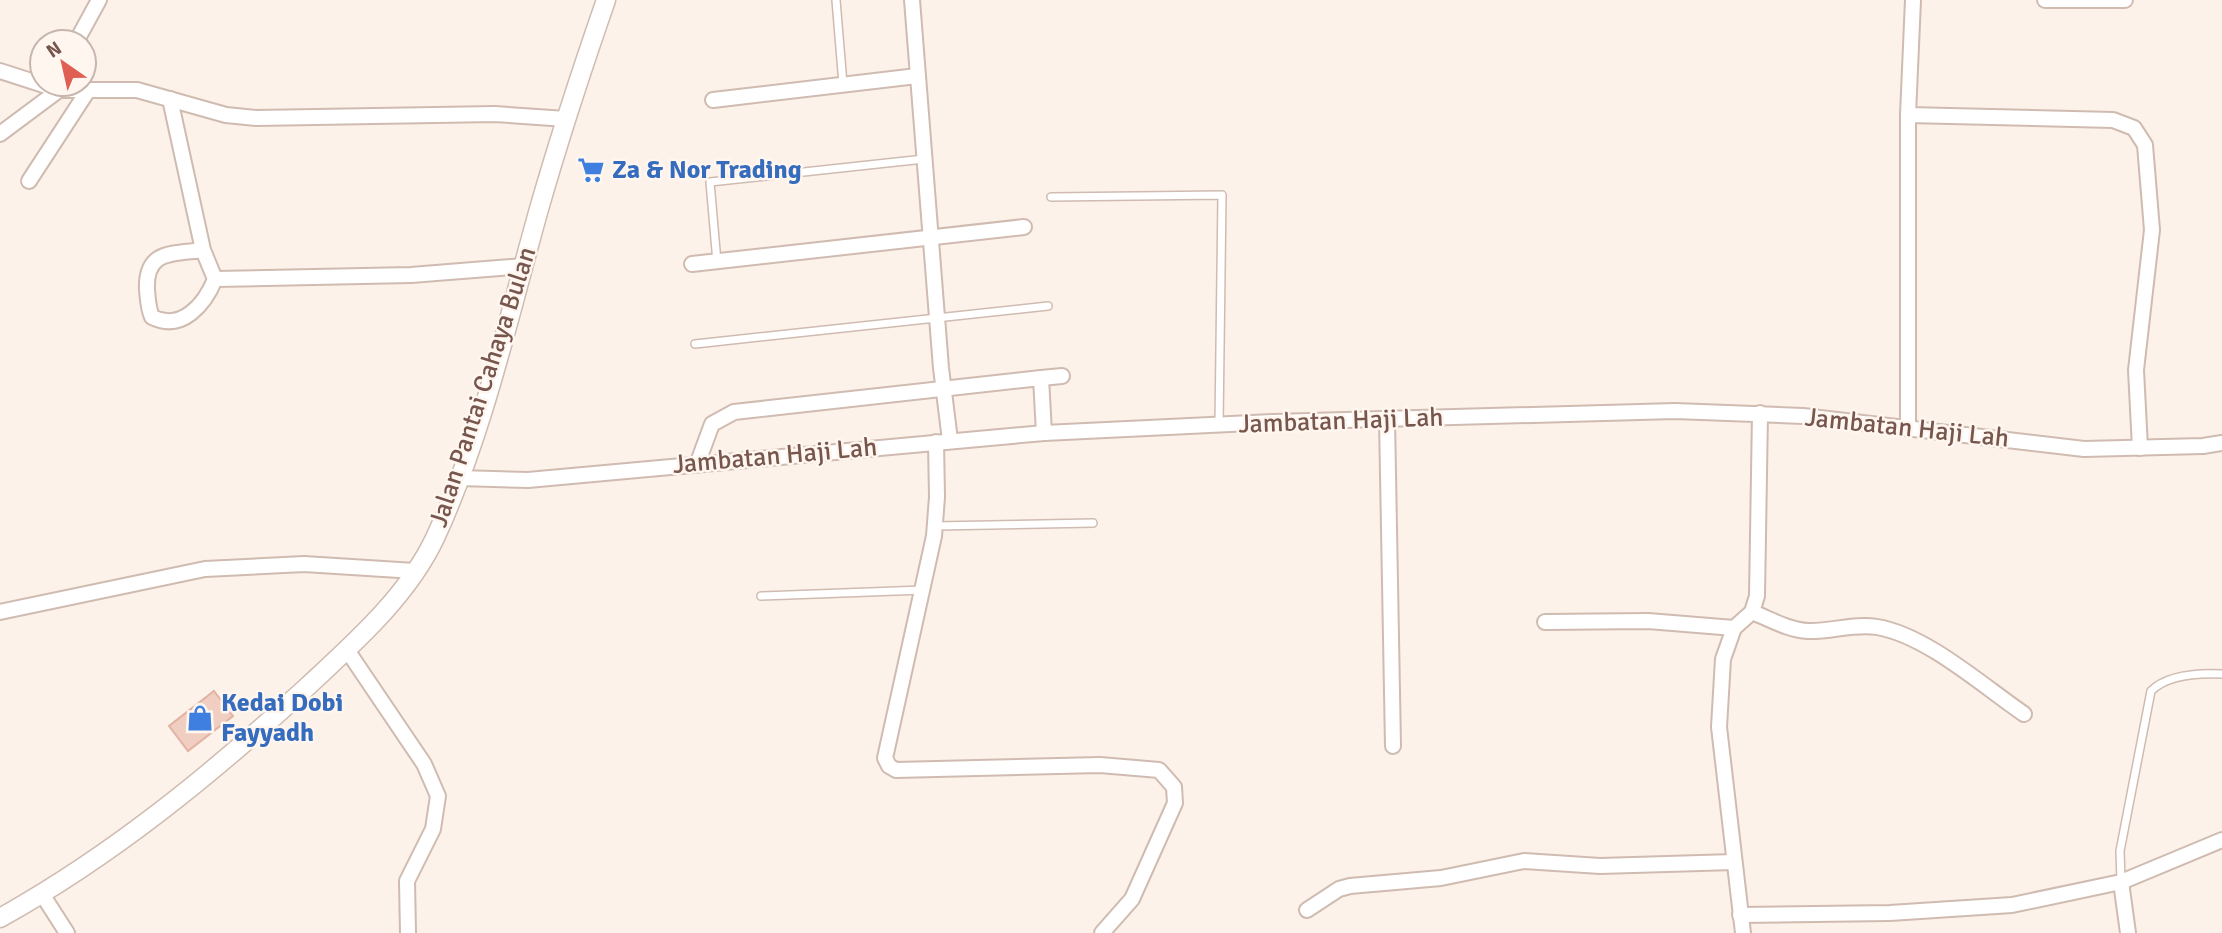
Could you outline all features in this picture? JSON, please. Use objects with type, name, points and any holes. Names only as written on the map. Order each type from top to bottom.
[{"type":"street","points":[[83,28],[99,0]]},
{"type":"street","name":"Jalan Pantai Cahaya Bulan","points":[[0,918],[114,848],[177,801],[347,650],[415,571],[434,540],[459,478],[566,119],[606,0]]},
{"type":"street","points":[[912,0],[930,238],[945,387],[935,526],[924,590],[885,758],[889,766],[896,770],[1141,766],[1159,771],[1170,780],[1175,803],[1138,887],[1114,922],[1102,933]]},
{"type":"street","points":[[1908,427],[1908,115],[1913,0]]},
{"type":"street","points":[[2045,0],[2125,0]]},
{"type":"street","points":[[0,71],[28,79]]},
{"type":"street","points":[[713,100],[917,76]]},
{"type":"street","points":[[98,92],[137,90],[226,115],[256,118],[495,114],[566,119]]},
{"type":"street","points":[[0,134],[45,98]]},
{"type":"street","points":[[29,181],[83,98]]},
{"type":"street","points":[[170,99],[203,250],[215,279],[207,298],[190,314],[172,322],[162,322],[152,317],[146,274],[150,264],[163,255],[203,250]]},
{"type":"street","points":[[1908,115],[2113,120],[2134,128],[2145,145],[2152,230],[2136,370],[2140,448]]},
{"type":"street","points":[[692,264],[1024,227]]},
{"type":"street","points":[[215,279],[411,275],[524,266]]},
{"type":"street","points":[[698,462],[712,424],[734,412],[1062,376]]},
{"type":"street","points":[[1041,378],[1044,433]]},
{"type":"street","name":"Jambatan Haji Lah","points":[[459,478],[528,480],[698,462],[1044,433],[1675,411],[1760,413],[1908,427],[2084,449],[2203,446],[2222,443]]},
{"type":"street","points":[[1743,933],[1719,727],[1723,659],[1734,628],[1752,612],[1757,596],[1760,413]]},
{"type":"street","points":[[1387,419],[1393,746]]},
{"type":"street","points":[[0,612],[205,569],[304,564],[415,571]]},
{"type":"street","points":[[1752,612],[1785,626],[1807,631],[1873,626],[1892,630],[1932,651],[2024,714]]},
{"type":"street","points":[[1545,622],[1648,621],[1734,628]]},
{"type":"street","points":[[347,650],[424,764],[438,796],[433,829],[407,881],[408,933]]},
{"type":"street","points":[[1740,915],[1890,913],[2012,905],[2121,881],[2222,840]]},
{"type":"street","points":[[1307,910],[1339,889],[1350,886],[1441,878],[1524,860],[1600,866],[1734,862]]},
{"type":"street","points":[[2121,881],[2128,933]]},
{"type":"street","points":[[42,894],[67,933]]},
{"type":"lane","points":[[836,0],[843,84]]},
{"type":"lane","points":[[717,262],[710,182],[924,159]]},
{"type":"lane","points":[[1051,197],[1222,195],[1219,425]]},
{"type":"lane","points":[[695,344],[1048,306]]},
{"type":"lane","points":[[935,526],[1093,523]]},
{"type":"lane","points":[[761,596],[924,590]]},
{"type":"lane","points":[[2121,881],[2120,851],[2151,691],[2161,681],[2206,673],[2222,674]]},
{"type":"building","points":[[214,691],[233,716],[188,751],[169,726]]},
{"type":"place","name":"Za & Nor Trading","points":[[591,170]]},
{"type":"place","name":"Kedai Dobi Fayyadh","points":[[200,718]]}]
